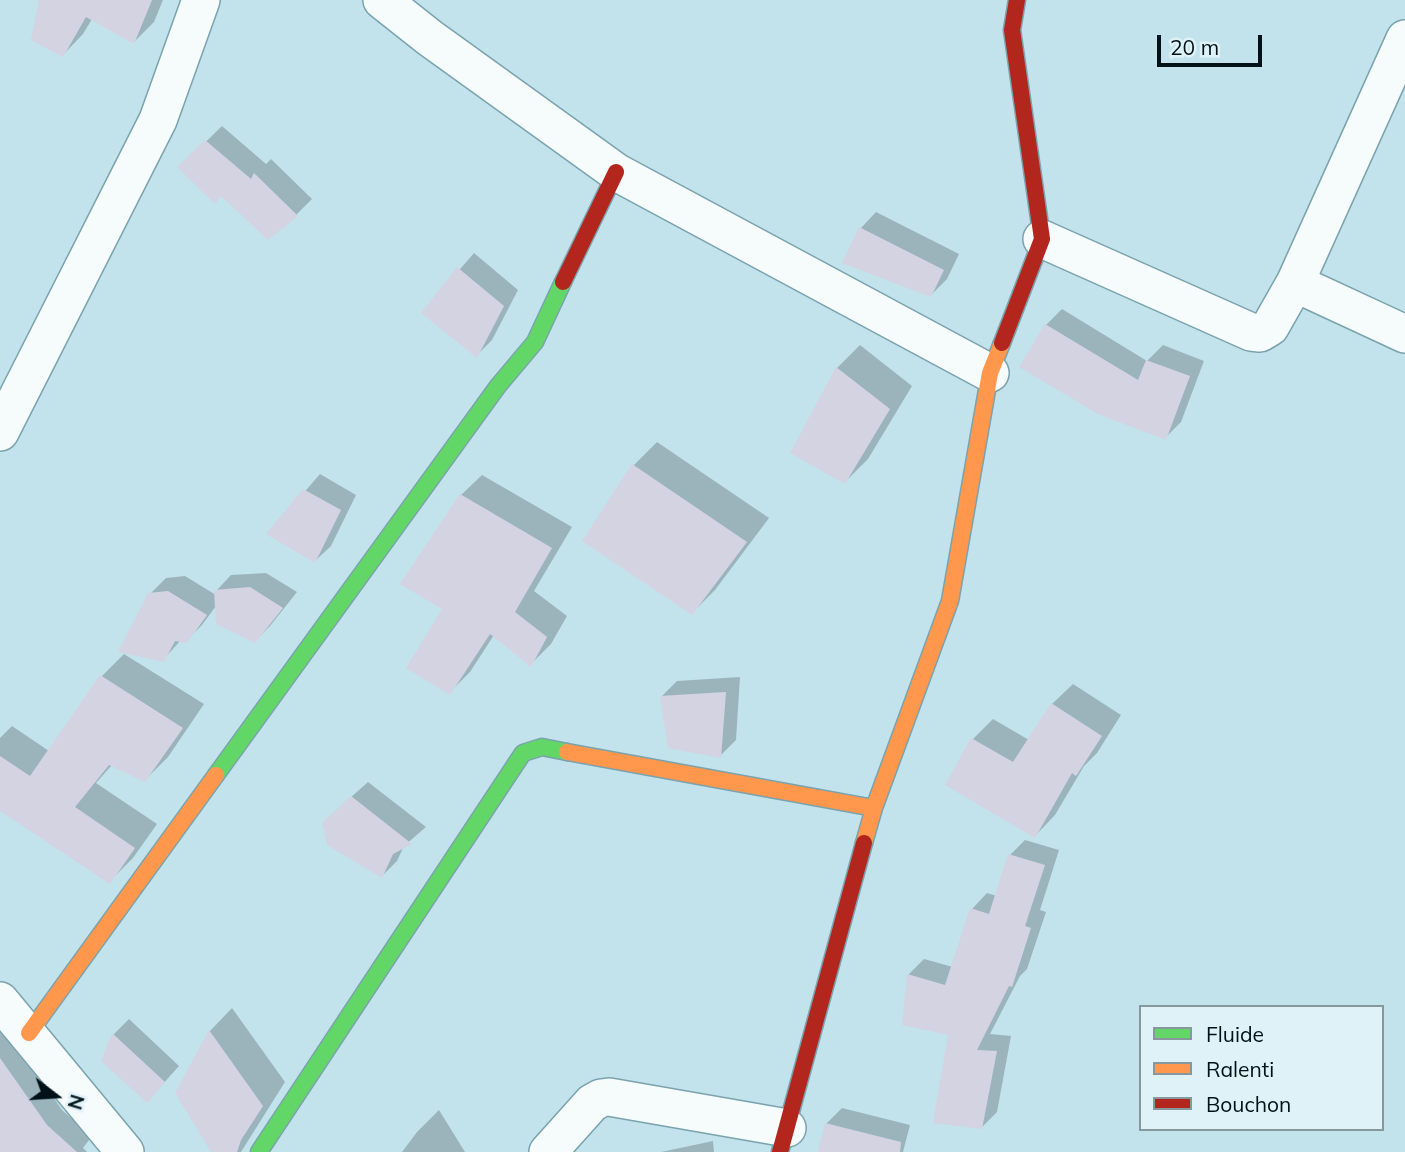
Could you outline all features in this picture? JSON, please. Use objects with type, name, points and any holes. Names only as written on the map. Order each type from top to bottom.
[{"type":"street","points":[[0,432],[158,120],[201,0]]},
{"type":"street","points":[[382,0],[615,172],[990,373]]},
{"type":"street","points":[[548,1152],[592,1103],[610,1097],[784,1140],[874,808],[950,601],[990,373],[1042,239],[1012,30],[1017,0]]},
{"type":"street","points":[[1042,239],[1251,332],[1260,333],[1270,327],[1295,283],[1404,42]]},
{"type":"street","points":[[29,1033],[498,386],[535,342],[615,172]]},
{"type":"street","points":[[1295,283],[1405,334]]},
{"type":"street","points":[[259,1152],[523,753],[542,747],[874,808]]},
{"type":"street","points":[[0,1001],[125,1152]]},
{"type":"building","points":[[39,0],[152,0],[134,44],[86,17],[63,57],[31,40]]},
{"type":"building","points":[[205,140],[251,179],[254,173],[298,216],[268,240],[221,196],[215,204],[177,167]]},
{"type":"building","points":[[859,227],[944,270],[931,297],[842,263]]},
{"type":"building","points":[[457,267],[504,306],[477,358],[421,313]]},
{"type":"building","points":[[1045,324],[1138,380],[1146,360],[1190,376],[1166,440],[1098,414],[1019,367]]},
{"type":"building","points":[[836,367],[890,409],[845,484],[790,453]]},
{"type":"building","points":[[632,464],[747,542],[692,615],[582,541]]},
{"type":"building","points":[[303,489],[341,510],[315,563],[266,534]]},
{"type":"building","points":[[460,494],[552,548],[515,612],[547,637],[531,667],[490,634],[450,695],[406,668],[442,609],[400,584]]},
{"type":"building","points":[[250,587],[283,608],[255,643],[216,624],[214,590]]},
{"type":"building","points":[[168,591],[207,615],[187,643],[175,641],[164,662],[118,652],[148,593]]},
{"type":"building","points":[[100,675],[183,728],[145,782],[109,765],[75,807],[135,848],[110,884],[0,811],[0,756],[30,776]]},
{"type":"building","points":[[726,692],[721,758],[668,748],[660,696]]},
{"type":"building","points":[[1051,703],[1102,736],[1076,776],[1072,773],[1035,838],[945,785],[971,738],[1013,762]]},
{"type":"building","points":[[351,796],[412,844],[393,854],[382,878],[327,845],[322,823]]},
{"type":"building","points":[[1008,854],[1045,865],[1025,926],[1031,928],[1012,987],[1009,986],[977,1050],[997,1051],[982,1129],[933,1123],[948,1035],[902,1025],[907,974],[945,985],[970,908],[989,914]]},
{"type":"building","points":[[209,1030],[263,1106],[241,1140],[237,1152],[211,1152],[175,1093]]},
{"type":"building","points":[[112,1033],[165,1082],[147,1103],[101,1061]]},
{"type":"building","points":[[0,1058],[47,1125],[77,1152],[0,1152]]},
{"type":"building","points":[[825,1123],[901,1142],[900,1152],[818,1152]]},
{"type":"traffic: fast","points":[[216,775],[498,386],[535,342],[563,282]]},
{"type":"traffic: fast","points":[[259,1152],[523,753],[542,747],[567,752]]},
{"type":"traffic: slow","points":[[864,843],[874,808],[950,601],[990,373],[1002,343]]},
{"type":"traffic: slow","points":[[567,752],[874,808]]},
{"type":"traffic: slow","points":[[29,1033],[216,775]]},
{"type":"traffic: jam","points":[[1002,343],[1042,239],[1012,30],[1017,0]]},
{"type":"traffic: jam","points":[[563,282],[616,172]]},
{"type":"traffic: jam","points":[[780,1152],[864,843]]}]
